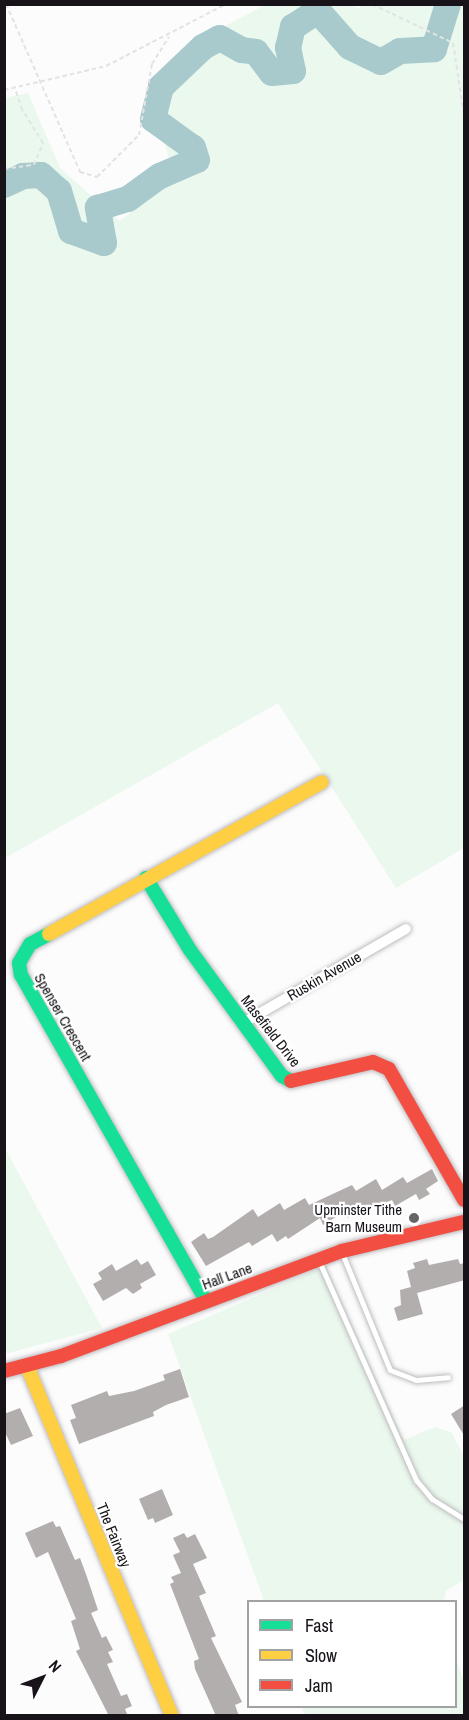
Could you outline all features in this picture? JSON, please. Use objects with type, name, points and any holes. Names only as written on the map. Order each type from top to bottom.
[{"type":"street","name":"Spenser Crescent","points":[[206,1301],[21,975],[19,963],[30,944],[322,782]]},
{"type":"street","name":"Masefield Drive","points":[[146,878],[243,1023],[282,1076],[292,1082],[373,1062],[389,1069],[465,1200]]},
{"type":"street","name":"Ruskin Avenue","points":[[243,1023],[406,929]]},
{"type":"street","name":"Hall Lane","points":[[4,1371],[27,1366],[342,1251],[465,1222]]},
{"type":"street","name":"The Fairway","points":[[27,1366],[172,1716]]},
{"type":"lane","points":[[342,1251],[390,1370],[416,1380],[448,1377]]},
{"type":"lane","points":[[319,1260],[416,1480],[432,1499],[465,1519]]},
{"type":"path","points":[[6,4],[38,82],[80,172],[97,177],[138,135],[152,64],[169,37]]},
{"type":"path","points":[[4,90],[106,66],[169,37],[226,4]]},
{"type":"path","points":[[373,5],[453,43],[460,103],[465,115]]},
{"type":"path","points":[[4,169],[34,165],[43,143],[22,110],[15,88]]},
{"type":"shaded area","points":[[350,4],[359,9],[361,4],[464,5],[464,848],[396,888],[278,703],[5,858],[4,98],[28,93],[60,168],[120,221],[174,178],[159,122],[171,75],[203,38],[265,5]]},
{"type":"shaded area","points":[[5,1148],[102,1328],[4,1354]]},
{"type":"shaded area","points":[[326,1266],[404,1440],[435,1427],[451,1432],[464,1456],[464,1580],[446,1591],[444,1600],[264,1600],[168,1334]]},
{"type":"shaded area","points":[[457,1662],[464,1681],[464,1715],[305,1715],[302,1708],[457,1708]]},
{"type":"building","points":[[432,1169],[438,1181],[426,1189],[430,1194],[419,1200],[416,1194],[395,1206],[392,1200],[371,1209],[368,1205],[348,1218],[344,1212],[323,1225],[320,1218],[288,1239],[286,1236],[277,1242],[272,1234],[252,1246],[249,1242],[206,1266],[191,1242],[204,1233],[208,1239],[213,1237],[253,1209],[258,1217],[280,1203],[284,1210],[305,1198],[309,1205],[352,1185],[356,1191],[376,1179],[382,1190],[403,1177],[407,1183]]},
{"type":"building","points":[[137,1259],[141,1265],[148,1261],[156,1275],[140,1284],[142,1288],[133,1294],[126,1288],[103,1301],[93,1284],[102,1279],[98,1273],[112,1264],[116,1271]]},
{"type":"building","points":[[427,1259],[429,1265],[458,1259],[460,1264],[465,1263],[465,1280],[417,1293],[423,1314],[398,1321],[394,1308],[401,1305],[400,1290],[411,1287],[407,1271],[415,1268],[413,1263]]},
{"type":"building","points":[[180,1369],[189,1397],[153,1412],[154,1416],[79,1444],[70,1420],[76,1418],[71,1405],[107,1391],[109,1396],[134,1391],[165,1380],[163,1375]]},
{"type":"building","points":[[465,1405],[465,1437],[451,1414]]},
{"type":"building","points":[[20,1408],[33,1436],[11,1445],[4,1430],[4,1414]]},
{"type":"building","points":[[162,1489],[173,1515],[155,1523],[153,1518],[148,1520],[139,1499]]},
{"type":"building","points":[[53,1521],[56,1527],[60,1526],[75,1560],[80,1558],[98,1610],[91,1613],[102,1638],[106,1636],[113,1650],[108,1652],[113,1662],[107,1664],[121,1696],[127,1694],[132,1706],[125,1709],[128,1716],[109,1716],[76,1651],[80,1649],[71,1621],[76,1619],[48,1552],[36,1558],[25,1533]]},
{"type":"building","points":[[184,1533],[187,1538],[195,1534],[207,1558],[193,1564],[206,1593],[199,1596],[216,1636],[211,1638],[242,1702],[235,1705],[239,1716],[216,1716],[195,1669],[194,1661],[199,1659],[170,1584],[174,1582],[171,1577],[181,1573],[173,1555],[180,1552],[173,1538]]},
{"type":"waterway","points":[[4,185],[23,176],[41,175],[59,191],[71,231],[104,243],[98,208],[128,199],[160,176],[197,160],[193,148],[153,119],[161,87],[203,47],[220,38],[242,50],[256,52],[272,73],[293,71],[288,48],[293,27],[318,11],[350,47],[381,62],[400,51],[434,49],[448,4]]},
{"type":"traffic: fast","points":[[146,878],[190,950],[282,1076],[291,1081]]},
{"type":"traffic: fast","points":[[49,934],[30,944],[19,963],[21,975],[206,1301]]},
{"type":"traffic: slow","points":[[49,934],[322,782]]},
{"type":"traffic: slow","points":[[27,1366],[172,1716]]},
{"type":"traffic: jam","points":[[291,1081],[373,1062],[389,1069],[464,1200]]},
{"type":"traffic: jam","points":[[4,1371],[61,1356],[342,1251],[464,1222]]},
{"type":"place","name":"Upminster Tithe Barn Museum","points":[[414,1218]]}]
